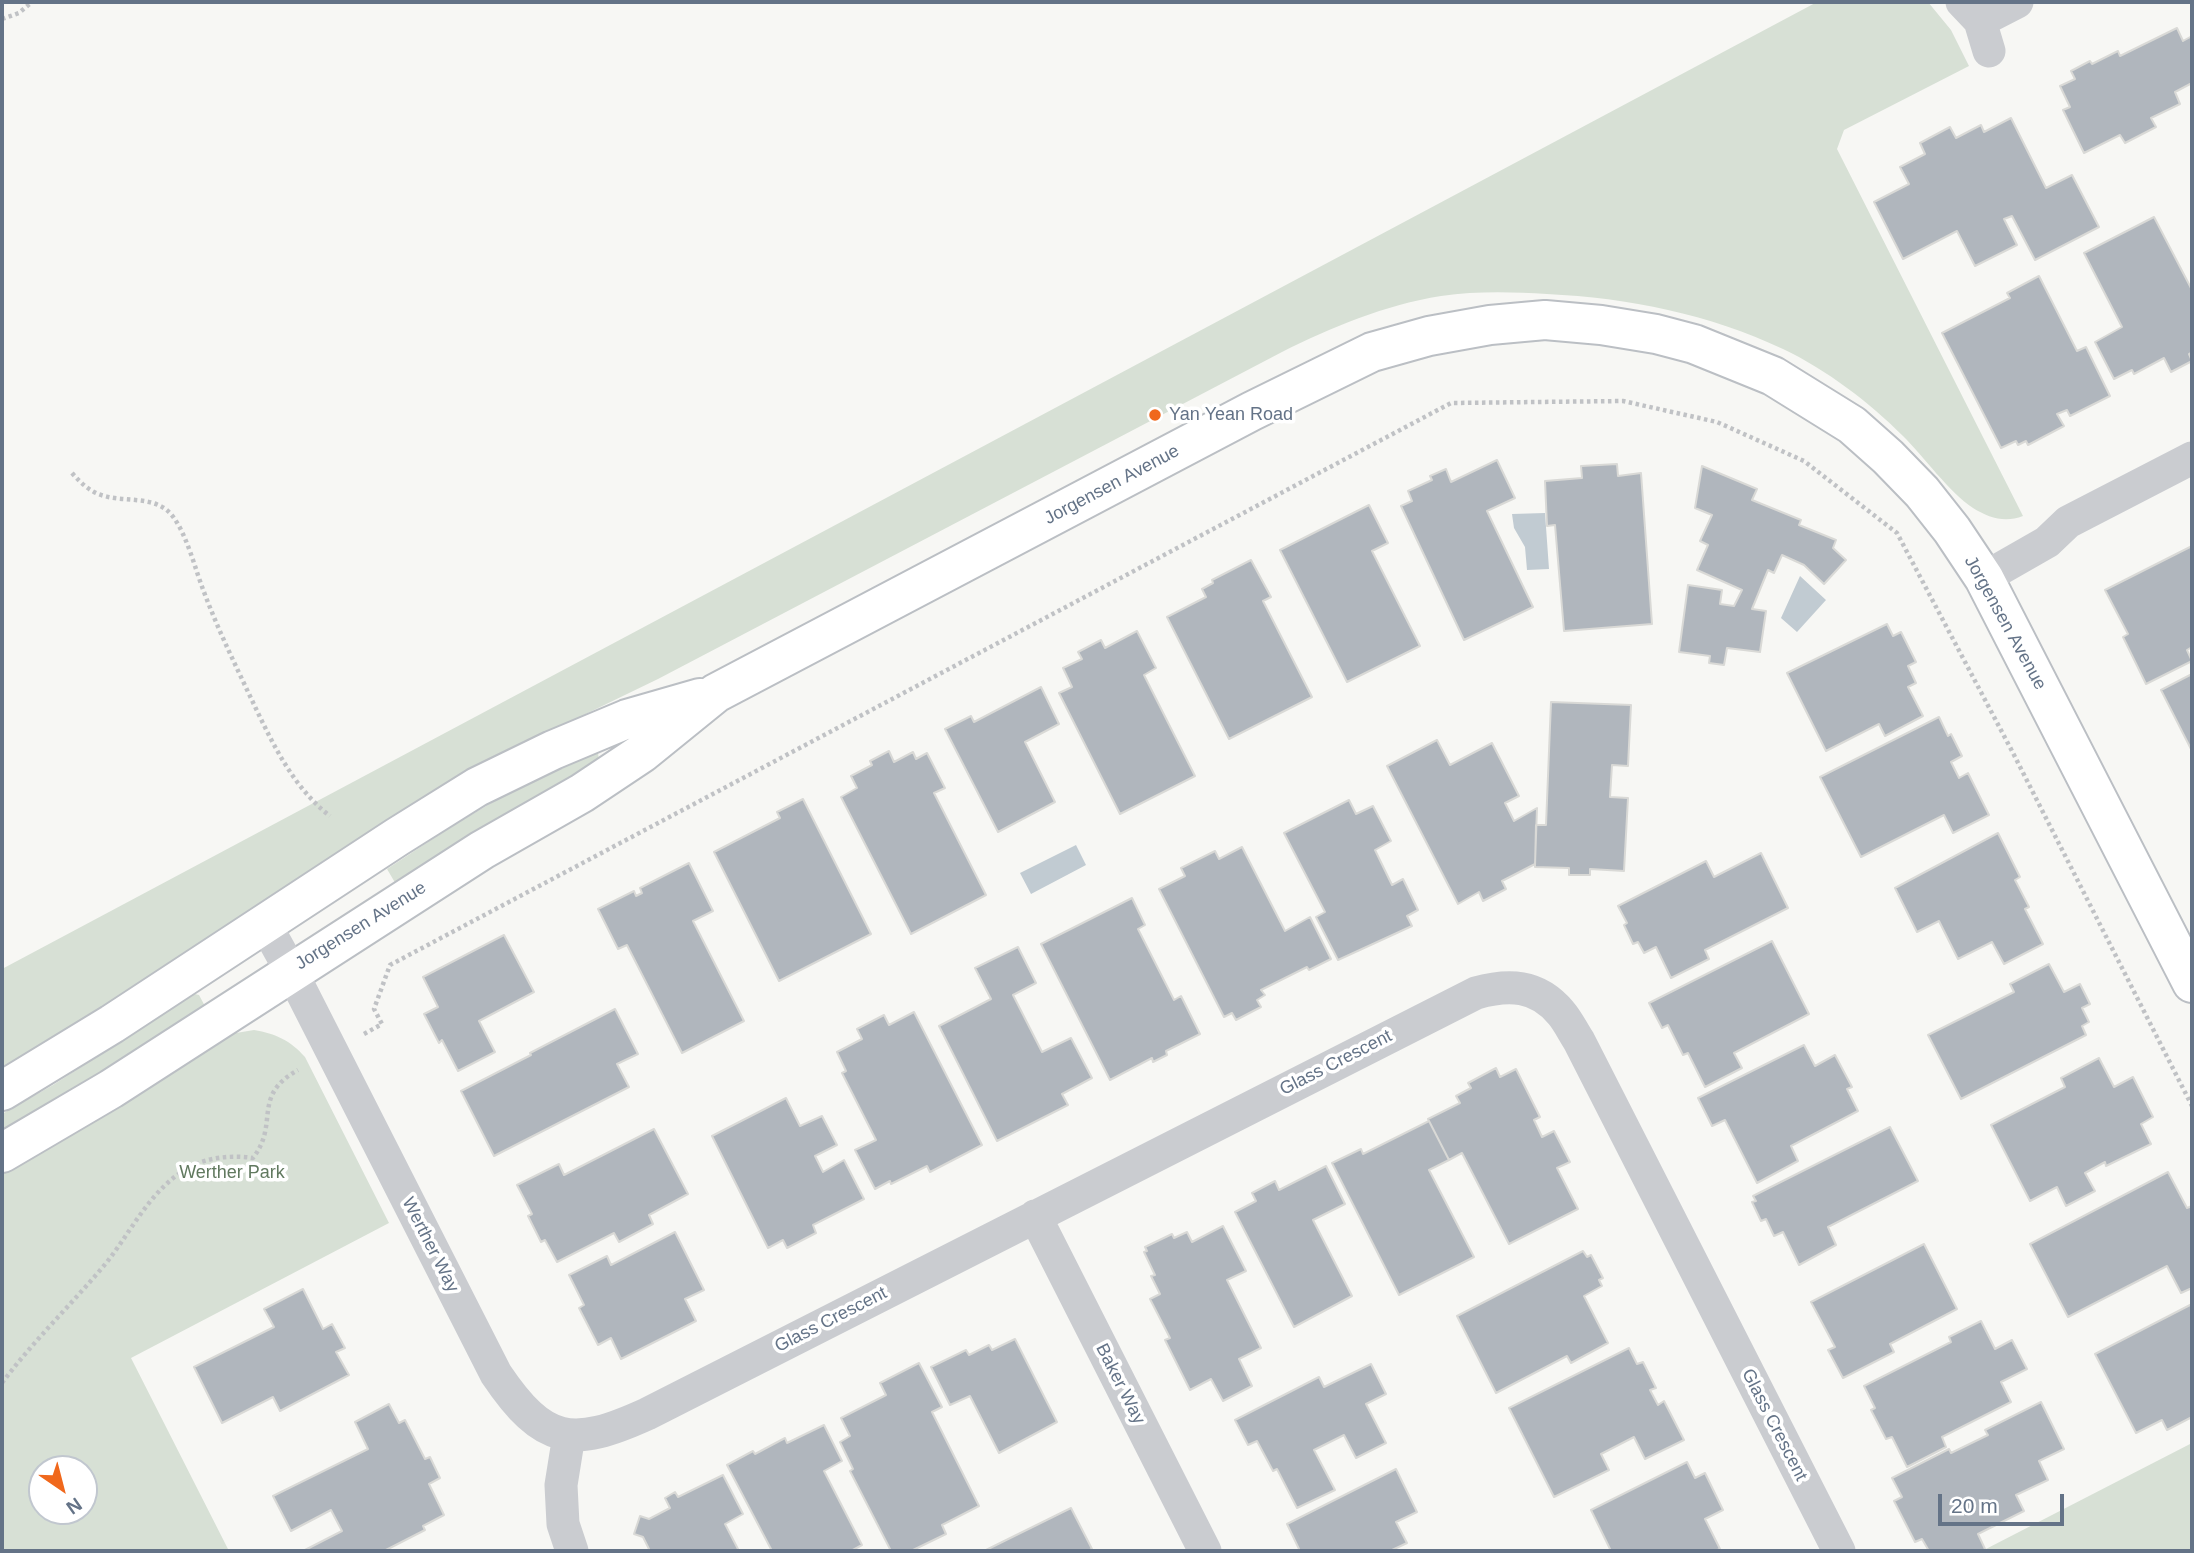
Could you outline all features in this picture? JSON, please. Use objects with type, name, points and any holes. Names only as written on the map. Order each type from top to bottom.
[{"type":"street","points":[[1977,25],[2017,2]]},
{"type":"street","name":"Jorgensen Avenue","points":[[2,1153],[111,1089],[482,850],[582,793],[642,753],[716,693],[1252,411],[1371,352],[1429,336],[1490,325],[1545,320],[1601,325],[1656,334],[1694,344],[1773,376],[1816,401],[1852,425],[1888,457],[1922,492],[1979,570],[2192,983]]},
{"type":"street","points":[[1979,570],[2047,542],[2068,522],[2192,458]]},
{"type":"street","name":"Jorgensen Avenue","points":[[2,1091],[80,1044],[477,787],[553,750],[627,719],[716,693]]},
{"type":"street","name":"Werther Way","points":[[265,924],[496,1374],[528,1416],[547,1428],[569,1436]]},
{"type":"street","name":"Glass Crescent","points":[[569,1436],[593,1434],[615,1428],[647,1413],[1476,993],[1499,986],[1520,987],[1541,996],[1560,1012],[1579,1041],[1839,1551]]},
{"type":"street","name":"Baker Way","points":[[1035,1216],[1205,1551]]},
{"type":"street","points":[[569,1436],[561,1485],[563,1524],[572,1551]]},
{"type":"path","points":[[2,19],[19,13],[32,2]]},
{"type":"path","points":[[2,1383],[108,1260],[152,1197],[186,1168],[204,1160],[253,1158],[262,1147],[267,1131],[269,1101],[283,1078],[382,1024],[374,1009],[390,965],[1451,402],[1623,401],[1717,422],[1804,461],[1897,533],[2012,751],[2192,1106]]},
{"type":"path","points":[[72,472],[82,484],[97,494],[148,501],[161,506],[173,516],[182,532],[229,651],[266,730],[303,791],[330,816]]},
{"type":"green space","points":[[1817,2],[1928,2],[1951,30],[1969,66],[1844,130],[1837,149],[2023,516],[1997,518],[1973,508],[1955,493],[1890,423],[1862,399],[1816,367],[1783,349],[1726,326],[1638,304],[1547,294],[1467,293],[1400,305],[1340,326],[1282,352],[658,679],[532,740],[2,1074],[2,969]]},
{"type":"green space","points":[[598,753],[599,760],[397,886],[387,869],[507,794],[585,756]]},
{"type":"green space","points":[[195,994],[199,995],[206,1008],[2,1136],[2,1114],[53,1085]]},
{"type":"green space","name":"Werther Park","points":[[254,1030],[288,1042],[305,1057],[389,1223],[131,1358],[229,1551],[2,1551],[2,1173],[52,1146],[216,1042],[236,1033]]},
{"type":"green space","points":[[2192,1443],[2192,1551],[1982,1551]]},
{"type":"shaded area","points":[[1545,513],[1549,569],[1527,570],[1525,547],[1514,528],[1512,514]]},
{"type":"shaded area","points":[[1800,576],[1826,600],[1797,632],[1781,618]]},
{"type":"shaded area","points":[[1076,845],[1086,865],[1031,894],[1020,873]]},
{"type":"building","points":[[2177,28],[2183,41],[2192,36],[2192,83],[2175,92],[2180,104],[2151,118],[2156,127],[2125,143],[2120,135],[2084,153],[2063,110],[2070,107],[2060,86],[2075,79],[2071,71],[2118,51],[2120,56]]},
{"type":"building","points":[[2011,118],[2046,188],[2072,175],[2099,227],[2035,260],[2012,216],[2004,219],[2017,245],[1975,266],[1957,231],[1903,259],[1874,202],[1909,184],[1900,167],[1925,154],[1920,143],[1950,127],[1956,138],[1981,125],[1984,132]]},
{"type":"building","points":[[2154,217],[2192,290],[2192,352],[2189,354],[2192,361],[2171,372],[2164,358],[2134,374],[2132,370],[2114,379],[2095,342],[2122,327],[2084,253]]},
{"type":"building","points":[[2039,276],[2077,351],[2086,347],[2110,396],[2070,416],[2067,410],[2057,414],[2064,426],[2028,445],[2026,441],[2018,445],[2016,441],[2001,448],[1942,333],[2010,298],[2007,293]]},
{"type":"building","points":[[1497,460],[1515,498],[1487,511],[1533,607],[1464,640],[1401,506],[1412,501],[1408,491],[1432,480],[1430,476],[1446,469],[1451,482]]},
{"type":"building","points":[[1617,464],[1618,476],[1641,473],[1652,624],[1564,631],[1555,525],[1547,526],[1545,481],[1582,478],[1581,466]]},
{"type":"building","points":[[1702,466],[1757,489],[1752,500],[1801,520],[1799,525],[1836,540],[1833,548],[1846,560],[1824,584],[1804,565],[1782,555],[1774,573],[1768,570],[1752,609],[1766,611],[1760,652],[1727,648],[1724,665],[1709,663],[1710,656],[1679,652],[1688,585],[1722,590],[1720,604],[1734,606],[1742,590],[1697,570],[1708,545],[1700,541],[1712,515],[1695,508]]},
{"type":"building","points":[[1369,505],[1388,543],[1372,551],[1420,646],[1347,682],[1280,550]]},
{"type":"building","points":[[2192,546],[2192,647],[2187,650],[2192,661],[2146,684],[2123,637],[2128,634],[2105,590]]},
{"type":"building","points":[[1251,560],[1271,597],[1263,601],[1312,697],[1229,739],[1167,617],[1206,597],[1202,589],[1213,583],[1212,580]]},
{"type":"building","points":[[1887,624],[1893,636],[1901,632],[1916,662],[1908,666],[1916,683],[1908,687],[1923,716],[1885,736],[1879,724],[1826,751],[1787,673]]},
{"type":"building","points":[[1137,631],[1156,668],[1144,675],[1195,776],[1120,814],[1059,693],[1072,687],[1063,668],[1082,659],[1078,652],[1101,640],[1105,648]]},
{"type":"building","points":[[2192,674],[2192,751],[2161,690]]},
{"type":"building","points":[[1041,687],[1059,724],[1025,742],[1055,802],[998,832],[945,729],[971,716],[974,722]]},
{"type":"building","points":[[1551,702],[1631,705],[1628,766],[1612,765],[1610,797],[1628,798],[1624,871],[1590,869],[1590,875],[1569,875],[1569,868],[1535,867],[1536,825],[1546,825]]},
{"type":"building","points":[[1939,717],[1962,756],[1951,762],[1959,778],[1968,773],[1989,815],[1953,833],[1944,815],[1861,857],[1820,777]]},
{"type":"building","points":[[1437,740],[1450,765],[1492,743],[1519,796],[1505,803],[1514,821],[1537,808],[1535,864],[1502,881],[1506,889],[1483,901],[1479,892],[1458,904],[1387,766]]},
{"type":"building","points":[[889,751],[894,762],[913,752],[916,759],[927,753],[945,788],[934,793],[986,895],[911,934],[841,797],[857,788],[851,776],[872,765],[870,761]]},
{"type":"building","points":[[803,799],[871,934],[779,981],[714,852],[780,818],[777,812]]},
{"type":"building","points":[[1349,800],[1356,814],[1373,806],[1391,841],[1375,850],[1392,885],[1403,879],[1418,910],[1407,916],[1412,926],[1338,960],[1316,917],[1325,912],[1284,833]]},
{"type":"building","points":[[1998,833],[2020,877],[2015,880],[2029,907],[2025,909],[2043,944],[2004,964],[1992,942],[1958,959],[1939,921],[1917,932],[1895,888]]},
{"type":"building","points":[[1242,847],[1285,931],[1310,917],[1331,959],[1309,970],[1307,967],[1261,990],[1265,995],[1257,1000],[1261,1007],[1236,1020],[1232,1013],[1224,1017],[1159,889],[1185,876],[1181,868],[1215,851],[1219,859]]},
{"type":"building","points":[[1761,853],[1788,908],[1705,950],[1709,959],[1671,978],[1656,947],[1644,953],[1638,942],[1633,944],[1624,925],[1627,923],[1618,906],[1706,861],[1714,877]]},
{"type":"building","points":[[689,863],[713,911],[693,921],[744,1021],[682,1053],[627,945],[618,949],[598,909],[634,891],[636,896],[642,893],[640,888]]},
{"type":"building","points":[[1132,898],[1145,925],[1138,929],[1174,1000],[1181,996],[1200,1034],[1166,1051],[1167,1055],[1153,1062],[1152,1058],[1110,1080],[1041,944]]},
{"type":"building","points":[[504,935],[534,992],[479,1021],[495,1052],[458,1071],[442,1040],[439,1043],[424,1014],[438,1007],[423,977]]},
{"type":"building","points":[[1772,941],[1809,1014],[1734,1053],[1742,1068],[1705,1087],[1688,1053],[1683,1055],[1668,1025],[1662,1028],[1649,1003]]},
{"type":"building","points":[[1018,947],[1036,983],[1013,995],[1042,1052],[1071,1038],[1092,1078],[1062,1094],[1068,1105],[997,1141],[939,1026],[991,999],[975,968]]},
{"type":"building","points":[[2049,964],[2064,992],[2080,984],[2090,1004],[2082,1008],[2089,1022],[2082,1026],[2086,1035],[1961,1099],[1928,1035],[2014,992],[2010,984]]},
{"type":"building","points":[[615,1009],[638,1054],[617,1064],[629,1087],[494,1156],[461,1091]]},
{"type":"building","points":[[914,1012],[982,1145],[930,1172],[927,1166],[875,1189],[855,1150],[876,1140],[842,1073],[846,1071],[837,1052],[862,1039],[857,1029],[884,1015],[889,1025]]},
{"type":"building","points":[[1804,1045],[1815,1066],[1835,1055],[1852,1087],[1847,1089],[1858,1111],[1791,1146],[1798,1161],[1757,1183],[1725,1120],[1712,1126],[1698,1098]]},
{"type":"building","points":[[2099,1058],[2114,1087],[2133,1077],[2153,1117],[2141,1124],[2151,1144],[2085,1173],[2095,1191],[2066,1206],[2057,1187],[2030,1201],[1991,1125],[2065,1087],[2061,1078]]},
{"type":"building","points":[[1496,1068],[1500,1077],[1516,1069],[1540,1117],[1534,1120],[1542,1137],[1554,1131],[1570,1162],[1557,1168],[1578,1209],[1509,1244],[1462,1153],[1449,1160],[1428,1119],[1460,1103],[1456,1096],[1471,1088],[1468,1083]]},
{"type":"building","points":[[786,1098],[800,1126],[822,1116],[837,1145],[815,1156],[823,1172],[844,1160],[864,1199],[813,1225],[816,1233],[787,1248],[783,1240],[768,1248],[712,1136]]},
{"type":"building","points":[[1429,1121],[1449,1160],[1429,1170],[1474,1257],[1399,1295],[1332,1163],[1361,1149],[1363,1154]]},
{"type":"building","points":[[1890,1127],[1918,1181],[1828,1227],[1836,1245],[1799,1265],[1783,1232],[1774,1236],[1766,1219],[1761,1221],[1752,1202],[1756,1201],[1753,1196]]},
{"type":"building","points":[[654,1129],[688,1194],[649,1215],[653,1224],[619,1242],[614,1233],[557,1262],[545,1240],[541,1242],[528,1216],[532,1214],[517,1185],[559,1164],[564,1175]]},
{"type":"building","points":[[1326,1166],[1345,1204],[1313,1220],[1352,1296],[1294,1327],[1235,1212],[1256,1201],[1252,1193],[1275,1181],[1279,1190]]},
{"type":"building","points":[[2168,1172],[2187,1208],[2192,1206],[2192,1288],[2181,1293],[2167,1266],[2068,1317],[2030,1244]]},
{"type":"building","points":[[1223,1226],[1246,1271],[1227,1280],[1261,1348],[1239,1359],[1252,1386],[1223,1401],[1211,1379],[1190,1390],[1165,1340],[1170,1338],[1150,1299],[1160,1294],[1144,1252],[1147,1251],[1145,1247],[1172,1234],[1174,1238],[1187,1232],[1192,1242]]},
{"type":"building","points":[[675,1232],[704,1290],[685,1299],[696,1321],[621,1359],[611,1338],[598,1345],[579,1308],[584,1305],[569,1275],[607,1256],[611,1265]]},
{"type":"building","points":[[1924,1244],[1957,1309],[1890,1344],[1894,1352],[1843,1378],[1828,1350],[1835,1347],[1811,1302]]},
{"type":"building","points":[[1583,1251],[1587,1257],[1591,1255],[1603,1278],[1599,1280],[1602,1286],[1584,1296],[1608,1343],[1571,1363],[1567,1356],[1496,1393],[1457,1316]]},
{"type":"building","points":[[303,1289],[323,1329],[332,1324],[345,1348],[336,1352],[349,1375],[280,1411],[273,1397],[222,1423],[194,1367],[274,1327],[264,1309]]},
{"type":"building","points":[[2192,1304],[2192,1417],[2167,1430],[2162,1420],[2136,1433],[2095,1354]]},
{"type":"building","points":[[1981,1321],[1995,1349],[2012,1340],[2027,1369],[2001,1382],[2011,1402],[1942,1437],[1946,1447],[1907,1467],[1892,1437],[1886,1439],[1871,1410],[1875,1408],[1864,1386],[1951,1342],[1949,1337]]},
{"type":"building","points":[[1015,1339],[1057,1422],[999,1453],[970,1396],[950,1405],[931,1367],[966,1350],[969,1355],[989,1345],[992,1350]]},
{"type":"building","points":[[1629,1348],[1637,1364],[1643,1362],[1656,1388],[1650,1390],[1658,1405],[1664,1401],[1684,1440],[1645,1459],[1634,1437],[1601,1454],[1609,1470],[1554,1497],[1509,1408]]},
{"type":"building","points":[[919,1363],[942,1407],[932,1412],[979,1506],[942,1525],[946,1534],[911,1551],[891,1551],[850,1471],[853,1469],[840,1442],[850,1436],[841,1418],[886,1395],[880,1383]]},
{"type":"building","points":[[1371,1364],[1386,1394],[1366,1404],[1386,1443],[1356,1458],[1344,1435],[1314,1450],[1335,1490],[1297,1508],[1277,1469],[1273,1471],[1257,1441],[1248,1445],[1235,1420],[1319,1377],[1324,1387]]},
{"type":"building","points":[[2041,1402],[2064,1449],[2039,1461],[2048,1480],[2016,1495],[2024,1511],[1978,1534],[1985,1549],[1982,1551],[1929,1551],[1922,1539],[1915,1542],[1894,1501],[1902,1497],[1892,1478],[1949,1449],[1951,1453],[1988,1435],[1985,1430]]},
{"type":"building","points":[[389,1404],[399,1423],[405,1420],[425,1459],[430,1457],[440,1478],[429,1484],[444,1515],[423,1526],[425,1530],[384,1551],[303,1551],[342,1531],[331,1510],[291,1531],[273,1496],[368,1449],[355,1422]]},
{"type":"building","points":[[824,1425],[842,1461],[824,1471],[862,1545],[851,1551],[772,1551],[727,1465],[753,1451],[755,1454],[785,1438],[787,1443]]},
{"type":"building","points":[[1687,1462],[1695,1478],[1705,1473],[1723,1510],[1705,1519],[1720,1549],[1611,1551],[1591,1510]]},
{"type":"building","points":[[1396,1469],[1417,1512],[1396,1522],[1407,1543],[1390,1551],[1300,1551],[1287,1524]]},
{"type":"building","points":[[723,1475],[743,1514],[725,1524],[739,1551],[650,1551],[643,1537],[634,1534],[640,1516],[649,1519],[670,1508],[665,1498],[675,1492],[678,1497]]},
{"type":"building","points":[[1071,1508],[1092,1549],[1088,1551],[984,1551]]},
{"type":"place","name":"Yan Yean Road","points":[[1155,415]]}]
